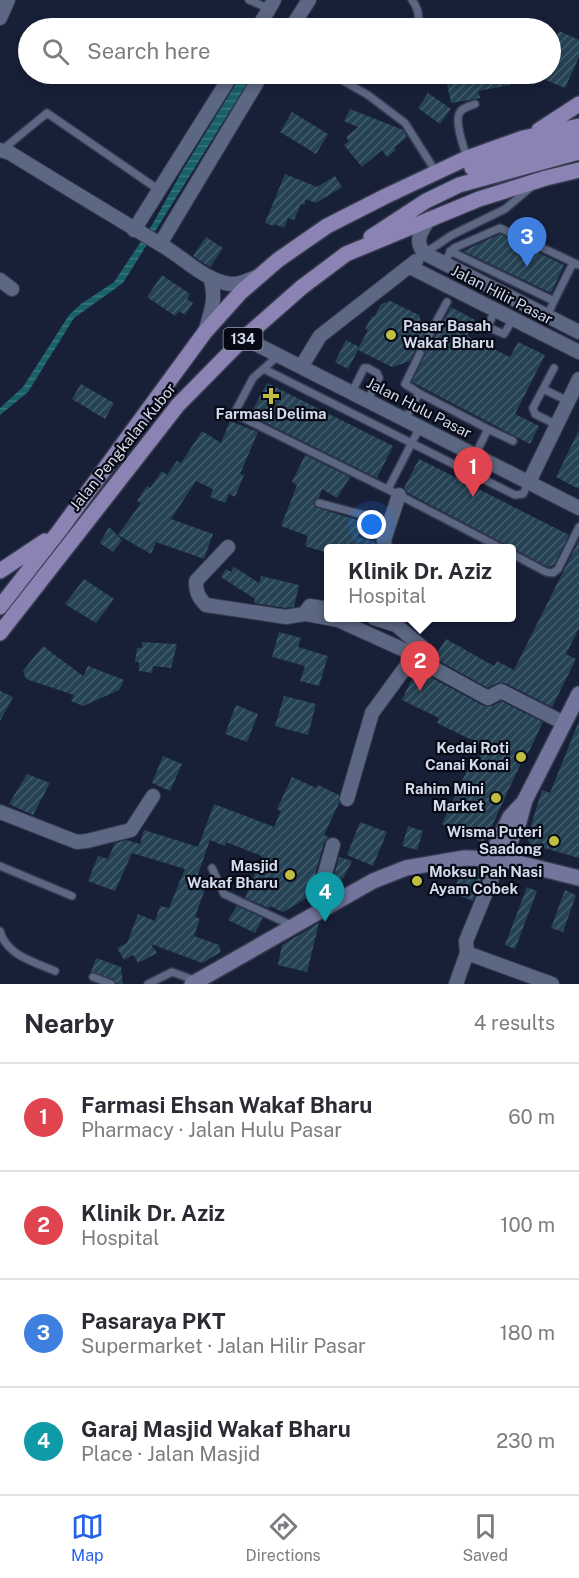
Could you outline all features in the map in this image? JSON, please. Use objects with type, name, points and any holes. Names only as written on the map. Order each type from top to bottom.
[{"type":"main road","points":[[529,150],[579,104]]},
{"type":"main road","name":"Jalan Pengkalan Kubor","points":[[0,633],[178,405],[244,338],[302,287],[402,216],[443,192],[476,179],[579,126]]},
{"type":"main road","name":"Jalan Pengkalan Kubor","points":[[327,226],[482,164],[579,138]]},
{"type":"main road","name":"Jalan Pengkalan Kubor","points":[[0,607],[60,530],[205,332],[241,292],[278,260],[327,226],[467,158],[529,150],[579,153]]},
{"type":"main road","name":"Jalan Pengkalan Kubor","points":[[346,254],[479,199],[579,170]]},
{"type":"main road","points":[[0,571],[60,530]]},
{"type":"street","points":[[0,18],[8,0]]},
{"type":"street","points":[[297,18],[309,0]]},
{"type":"street","points":[[264,18],[272,4]]},
{"type":"street","points":[[138,231],[159,190],[226,84]]},
{"type":"street","points":[[159,243],[256,84]]},
{"type":"street","points":[[1,150],[10,153],[159,243],[210,277],[231,284],[240,284],[260,275]]},
{"type":"street","points":[[302,367],[320,336],[424,254],[418,238],[429,219]]},
{"type":"street","name":"Jalan Hilir Pasar","points":[[424,254],[447,257],[547,316],[579,332]]},
{"type":"street","name":"Jalan Hilir Pasar","points":[[410,267],[579,352]]},
{"type":"street","points":[[205,332],[214,291],[210,277]]},
{"type":"street","points":[[0,280],[12,289]]},
{"type":"street","name":"Jalan Hulu Pasar","points":[[244,338],[579,508]]},
{"type":"street","points":[[529,482],[579,379]]},
{"type":"street","points":[[384,544],[393,492]]},
{"type":"street","points":[[228,547],[196,581],[196,592],[206,605],[286,617],[304,614],[324,618]]},
{"type":"street","points":[[304,614],[310,606],[324,608]]},
{"type":"street","points":[[342,622],[414,656],[488,698],[501,691],[564,723]]},
{"type":"street","points":[[347,799],[372,713],[422,647],[396,622]]},
{"type":"street","points":[[456,984],[466,952],[466,942],[495,870],[496,858],[519,822],[525,800],[579,694]]},
{"type":"street","points":[[0,812],[77,842],[85,842],[130,830],[153,796]]},
{"type":"street","points":[[325,908],[320,891],[333,845]]},
{"type":"street","points":[[195,982],[373,881],[406,868],[464,858],[496,858],[579,878]]},
{"type":"street","points":[[466,952],[552,984]]},
{"type":"lane","points":[[249,0],[272,4]]},
{"type":"lane","points":[[412,0],[417,6],[420,18]]},
{"type":"lane","points":[[349,84],[368,95],[405,123],[436,172]]},
{"type":"lane","points":[[467,158],[459,125],[459,115],[463,109],[475,104]]},
{"type":"lane","points":[[1,150],[47,113],[159,190]]},
{"type":"lane","points":[[424,254],[452,235],[504,209],[542,179]]},
{"type":"lane","points":[[447,257],[500,228],[576,264],[547,316]]},
{"type":"lane","points":[[447,257],[554,301]]},
{"type":"lane","points":[[424,344],[447,302]]},
{"type":"lane","points":[[420,353],[405,384],[513,441]]},
{"type":"lane","points":[[279,356],[253,378],[237,407],[238,416],[393,492],[492,544]]},
{"type":"lane","points":[[352,393],[364,369],[368,368],[377,373],[379,378],[368,401]]},
{"type":"lane","points":[[554,368],[533,408],[534,413],[557,425]]},
{"type":"lane","points":[[264,369],[515,495],[523,494],[529,482]]},
{"type":"lane","points":[[543,389],[568,401]]},
{"type":"lane","points":[[405,420],[419,393]]},
{"type":"lane","points":[[393,492],[411,443],[420,427]]},
{"type":"lane","points":[[475,455],[488,429]]},
{"type":"lane","points":[[319,503],[368,516],[384,544]]},
{"type":"lane","points":[[516,556],[546,572],[553,573],[558,569],[579,527]]},
{"type":"lane","points":[[0,866],[72,896]]},
{"type":"lane","points":[[212,868],[224,894],[294,926]]},
{"type":"lane","points":[[0,931],[3,941],[17,954],[55,971]]},
{"type":"lane","points":[[148,984],[172,972],[195,982]]},
{"type":"lane","points":[[93,977],[111,984]]},
{"type":"shaded area","points":[[236,84],[247,84],[123,283],[74,318],[28,392],[0,415],[0,408],[23,387],[69,315],[114,282],[152,225],[182,171]]},
{"type":"building","points":[[561,32],[579,40],[579,57],[565,88],[555,84],[561,84]]},
{"type":"building","points":[[447,84],[510,84],[478,91],[480,98],[451,103]]},
{"type":"building","points":[[428,93],[451,109],[440,124],[418,108]]},
{"type":"building","points":[[350,109],[403,130],[407,137],[387,157],[382,150],[362,167],[344,145],[349,141],[346,137],[358,127],[344,121]]},
{"type":"building","points":[[292,112],[328,134],[316,154],[280,132]]},
{"type":"building","points":[[285,174],[317,187],[335,176],[342,187],[316,203],[306,199],[304,205],[301,204],[294,220],[288,218],[284,228],[275,224],[274,226],[265,223]]},
{"type":"building","points":[[500,234],[564,265],[551,293],[463,251]]},
{"type":"building","points":[[206,237],[223,248],[210,267],[193,256]]},
{"type":"building","points":[[162,275],[190,294],[187,299],[193,303],[185,315],[179,311],[175,316],[147,297]]},
{"type":"building","name":"Pasar Basah Wakaf Bharu","points":[[390,301],[419,315],[424,333],[419,342],[420,347],[415,350],[410,361],[392,367],[358,350],[348,369],[335,362],[346,340],[359,347],[372,316],[374,317],[381,304]]},
{"type":"building","points":[[451,307],[475,320],[467,336],[510,357],[518,342],[545,355],[515,414],[539,426],[530,444],[412,382],[425,355],[424,350],[429,347]]},
{"type":"building","points":[[267,383],[393,446],[377,478],[250,415]]},
{"type":"building","points":[[81,384],[114,403],[105,419],[72,399]]},
{"type":"building","points":[[230,421],[258,432],[240,474],[244,475],[235,497],[229,494],[225,503],[210,497],[213,489],[196,481],[171,519],[213,534],[204,559],[156,542],[151,554],[118,535],[141,503],[137,501],[147,486],[150,488],[162,471],[167,475],[177,461],[181,463],[202,431],[221,443]]},
{"type":"building","points":[[579,430],[579,489],[556,477]]},
{"type":"building","points":[[305,455],[350,477],[337,498],[322,489],[319,497],[314,501],[315,507],[363,522],[358,537],[375,544],[324,544],[324,552],[305,546],[308,536],[281,526],[297,485],[292,482]]},
{"type":"building","points":[[419,459],[569,535],[554,565],[548,567],[516,550],[516,544],[504,544],[408,493],[404,488]]},
{"type":"building","points":[[109,527],[122,540],[113,552],[100,543]]},
{"type":"building","points":[[579,540],[579,628],[566,654],[576,659],[552,707],[505,683],[497,683],[488,688],[434,658],[446,639],[494,666],[497,661],[514,670]]},
{"type":"building","points":[[234,567],[259,583],[261,576],[299,585],[294,607],[254,603],[255,599],[221,577],[226,569],[231,572]]},
{"type":"building","points":[[84,579],[114,599],[96,623],[65,604]]},
{"type":"building","points":[[279,632],[301,638],[298,647],[328,656],[319,686],[300,681],[305,666],[272,657]]},
{"type":"building","points":[[142,642],[177,644],[171,668],[153,666],[152,673],[139,671],[139,662],[135,662],[137,648],[142,648]]},
{"type":"building","points":[[43,646],[83,676],[88,666],[124,680],[119,690],[83,706],[71,701],[74,695],[26,679],[23,671]]},
{"type":"building","points":[[414,674],[423,678],[425,674],[484,706],[492,706],[501,701],[543,722],[523,764],[521,763],[484,843],[442,824],[468,768],[473,770],[484,746],[437,723],[439,718],[402,700]]},
{"type":"building","points":[[0,691],[13,697],[0,721]]},
{"type":"building","points":[[284,696],[316,704],[308,735],[275,726]]},
{"type":"building","points":[[236,705],[258,714],[247,742],[225,734]]},
{"type":"building","points":[[579,721],[579,858],[530,844],[527,838],[542,790],[550,793]]},
{"type":"building","points":[[163,756],[182,764],[170,791],[152,783]]},
{"type":"building","points":[[27,774],[50,783],[33,815],[9,804]]},
{"type":"building","points":[[292,777],[316,788],[318,785],[339,795],[339,803],[324,835],[329,837],[324,843],[311,889],[312,895],[283,912],[245,898],[262,856],[226,842],[225,846],[210,840],[197,877],[208,881],[195,917],[200,919],[194,936],[219,945],[221,952],[202,963],[151,944],[157,953],[138,963],[133,955],[124,960],[117,948],[127,943],[138,914],[155,921],[160,906],[169,908],[185,869],[132,853],[115,891],[88,881],[98,856],[108,859],[115,843],[126,840],[140,844],[144,830],[198,847],[214,804],[274,827],[281,811],[277,809]]},
{"type":"building","points":[[360,822],[387,832],[373,866],[347,855]]},
{"type":"building","points":[[408,826],[423,831],[417,850],[402,846]]},
{"type":"building","points":[[339,857],[352,861],[344,877],[335,887],[331,886]]},
{"type":"building","points":[[462,868],[473,872],[474,868],[486,868],[473,901],[453,893]]},
{"type":"building","points":[[527,887],[537,891],[515,949],[505,945]]},
{"type":"building","points":[[565,890],[576,895],[563,932],[551,928]]},
{"type":"building","points":[[237,906],[263,918],[255,933],[228,920]]},
{"type":"building","points":[[319,923],[307,972],[278,965],[282,945]]},
{"type":"building","points":[[96,958],[121,967],[123,984],[117,984],[113,979],[91,972]]},
{"type":"place","name":"Pasaraya PKT","points":[[527,267]]},
{"type":"place","name":"Pasar Basah Wakaf Bharu","points":[[391,335]]},
{"type":"place","name":"Farmasi Delima","points":[[271,396]]},
{"type":"place","name":"Farmasi Ehsan Wakaf Bharu","points":[[473,497]]},
{"type":"place","name":"Klinik Dr. Aziz","points":[[420,691]]},
{"type":"place","name":"Kedai Roti Canai Konai","points":[[521,757]]},
{"type":"place","name":"Rahim Mini Market","points":[[496,798]]},
{"type":"place","name":"Wisma Puteri Saadong","points":[[554,841]]},
{"type":"place","name":"Masjid Wakaf Bharu","points":[[290,875]]},
{"type":"place","name":"Moksu Pah Nasi Ayam Cobek","points":[[417,881]]},
{"type":"place","name":"Garaj Masjid Wakaf Bharu","points":[[325,922]]}]
